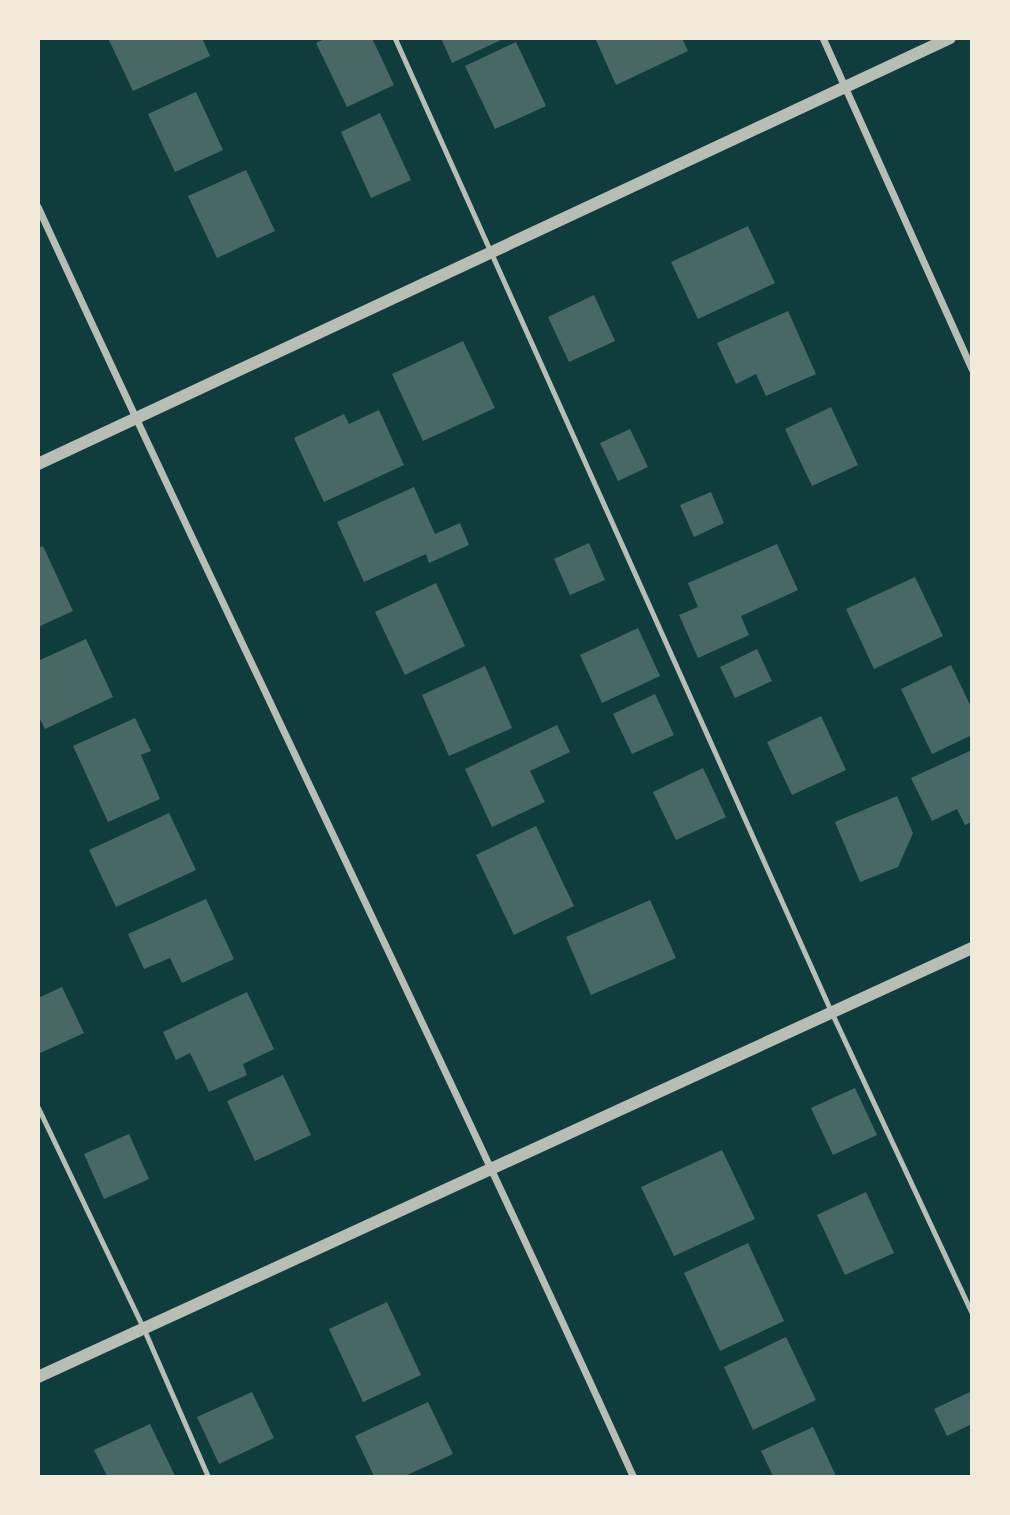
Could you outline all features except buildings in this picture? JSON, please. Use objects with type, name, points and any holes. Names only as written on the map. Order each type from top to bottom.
[{"type":"street","points":[[822,38],[971,369]]},
{"type":"street","points":[[38,464],[950,38]]},
{"type":"street","points":[[38,207],[136,420],[494,1170],[633,1476]]},
{"type":"street","points":[[38,1377],[494,1170],[971,948]]},
{"type":"lane","points":[[395,38],[832,1013],[971,1313]]},
{"type":"lane","points":[[38,1107],[144,1329],[208,1476]]}]
